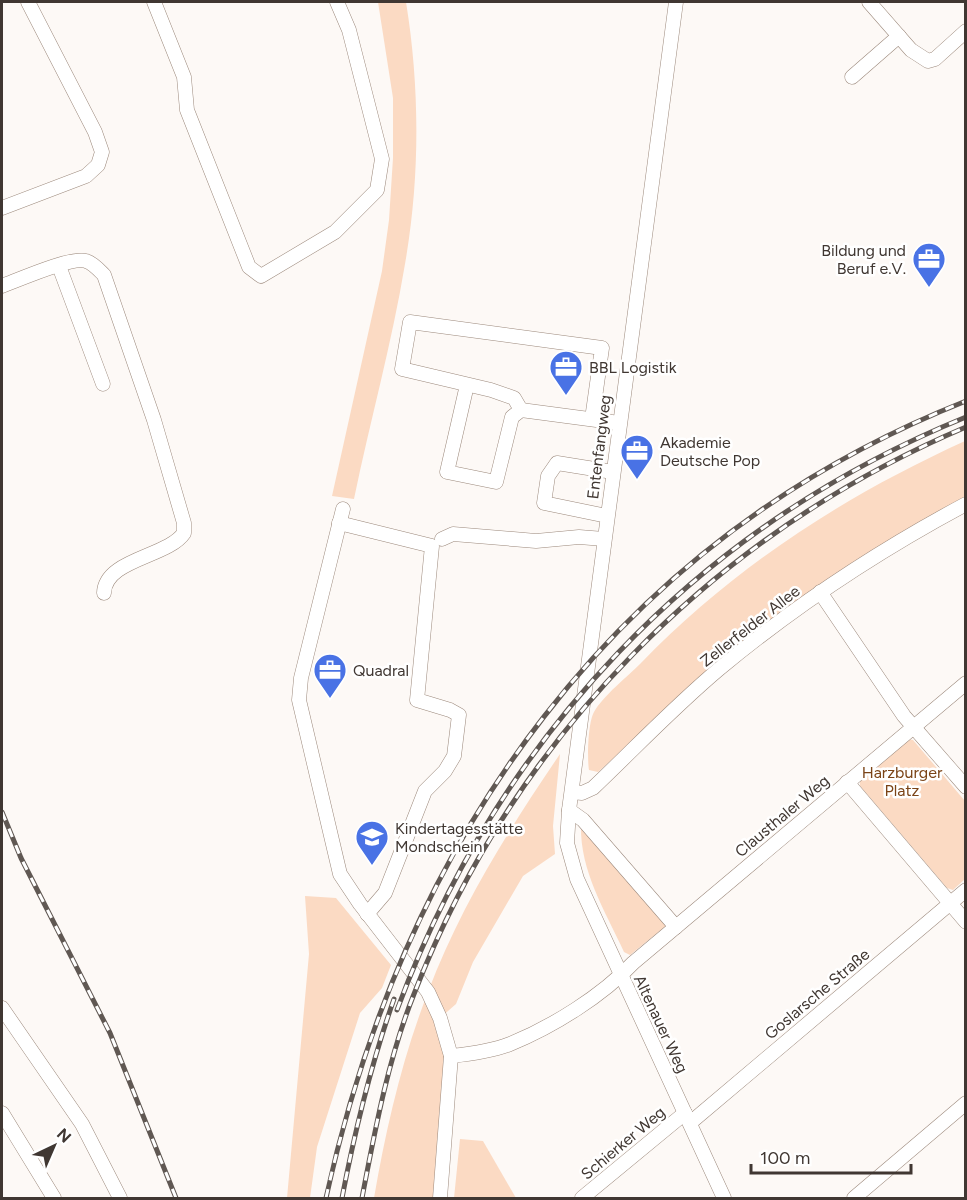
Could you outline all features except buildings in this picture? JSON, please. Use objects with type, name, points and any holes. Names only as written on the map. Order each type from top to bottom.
[{"type":"street","points":[[2,208],[86,177],[98,165],[102,152],[95,132],[28,2]]},
{"type":"street","points":[[154,2],[184,77],[187,110],[249,267],[261,276],[336,232],[377,190],[382,159],[349,30],[338,2]]},
{"type":"street","name":"Entenfangweg","points":[[571,862],[567,843],[569,810],[676,2]]},
{"type":"street","points":[[869,2],[911,50],[928,61],[935,59],[966,31]]},
{"type":"street","points":[[852,77],[899,36]]},
{"type":"street","points":[[2,286],[59,266],[84,260],[104,275],[154,420],[184,524],[181,538],[118,569],[104,586],[104,592]]},
{"type":"street","points":[[59,266],[103,384]]},
{"type":"street","points":[[521,410],[514,398],[402,369],[410,322],[602,348],[592,419]]},
{"type":"street","points":[[467,385],[447,472],[496,482],[512,417],[521,410],[619,423]]},
{"type":"street","points":[[608,516],[544,502],[548,476],[558,463],[613,472]]},
{"type":"street","name":"Zellerfelder Allee","points":[[572,792],[582,793],[593,788],[660,722],[718,670],[820,592],[870,559],[966,504]]},
{"type":"street","points":[[343,509],[298,689],[299,700],[340,874],[367,914],[428,992],[438,1012],[451,1056],[440,1198]]},
{"type":"street","points":[[339,523],[432,546],[417,700],[458,712],[459,716],[454,756],[445,771],[425,791],[385,893],[367,914]]},
{"type":"street","points":[[442,539],[453,534],[536,541],[579,537],[604,539]]},
{"type":"street","points":[[820,592],[913,726],[966,788]]},
{"type":"street","name":"Clausthaler Weg","points":[[451,1056],[508,1045],[547,1025],[612,985],[676,927],[966,683]]},
{"type":"street","points":[[847,782],[966,922]]},
{"type":"street","points":[[569,810],[583,819],[676,927]]},
{"type":"street","name":"Altenauer Weg","points":[[571,862],[724,1198]]},
{"type":"street","name":"Goslarsche Straße","points":[[688,1118],[966,890]]},
{"type":"street","points":[[2,1008],[82,1124],[120,1198]]},
{"type":"street","points":[[854,1198],[966,1103]]},
{"type":"street","points":[[2,1113],[54,1198]]},
{"type":"street","name":"Schierker Weg","points":[[582,1198],[688,1118]]},
{"type":"green space","points":[[378,2],[406,2],[414,67],[416,166],[410,232],[400,294],[354,499],[332,496],[382,271],[389,220],[393,158],[393,98]]},
{"type":"green space","points":[[965,441],[965,500],[715,666],[660,713],[618,757],[598,772],[589,770],[589,732],[594,712],[609,693],[677,628],[752,565],[792,537],[876,485]]},
{"type":"green space","name":"Harzburger Platz","points":[[907,739],[913,740],[965,801],[965,879],[953,890],[947,888],[860,786],[860,780]]},
{"type":"green space","points":[[560,754],[553,826],[555,854],[523,876],[473,962],[456,1004],[440,1018],[446,1037],[437,1198],[374,1198],[403,1068],[419,1017],[441,960],[487,869]]},
{"type":"green space","points":[[581,826],[667,925],[630,955],[624,952],[589,875]]},
{"type":"green space","points":[[305,896],[336,898],[391,965],[382,988],[360,1013],[317,1147],[310,1198],[287,1198],[309,954]]},
{"type":"green space","points":[[460,1139],[483,1141],[516,1198],[454,1198]]},
{"type":"railway","points":[[326,1198],[362,1066],[410,941],[471,824],[544,717],[630,619],[729,534],[841,460],[966,401]]},
{"type":"railway","points":[[397,1010],[439,911],[491,818],[550,732],[618,653],[694,581],[777,518],[868,463],[966,417]]},
{"type":"railway","points":[[362,1198],[390,1069],[414,994],[456,901],[507,812],[566,730],[633,655],[707,586],[787,525],[874,472],[966,427]]},
{"type":"railway","points":[[2,812],[21,858],[110,1033],[176,1198]]},
{"type":"railway","points":[[342,1198],[364,1097],[394,999]]},
{"type":"place","name":"Bildung und Beruf e.V.","points":[[929,288]]},
{"type":"place","name":"BBL Logistik","points":[[566,396]]},
{"type":"place","name":"Akademie Deutsche Pop","points":[[637,480]]},
{"type":"place","name":"Quadral","points":[[330,699]]},
{"type":"place","name":"Kindertagesstätte Mondschein","points":[[372,866]]}]
